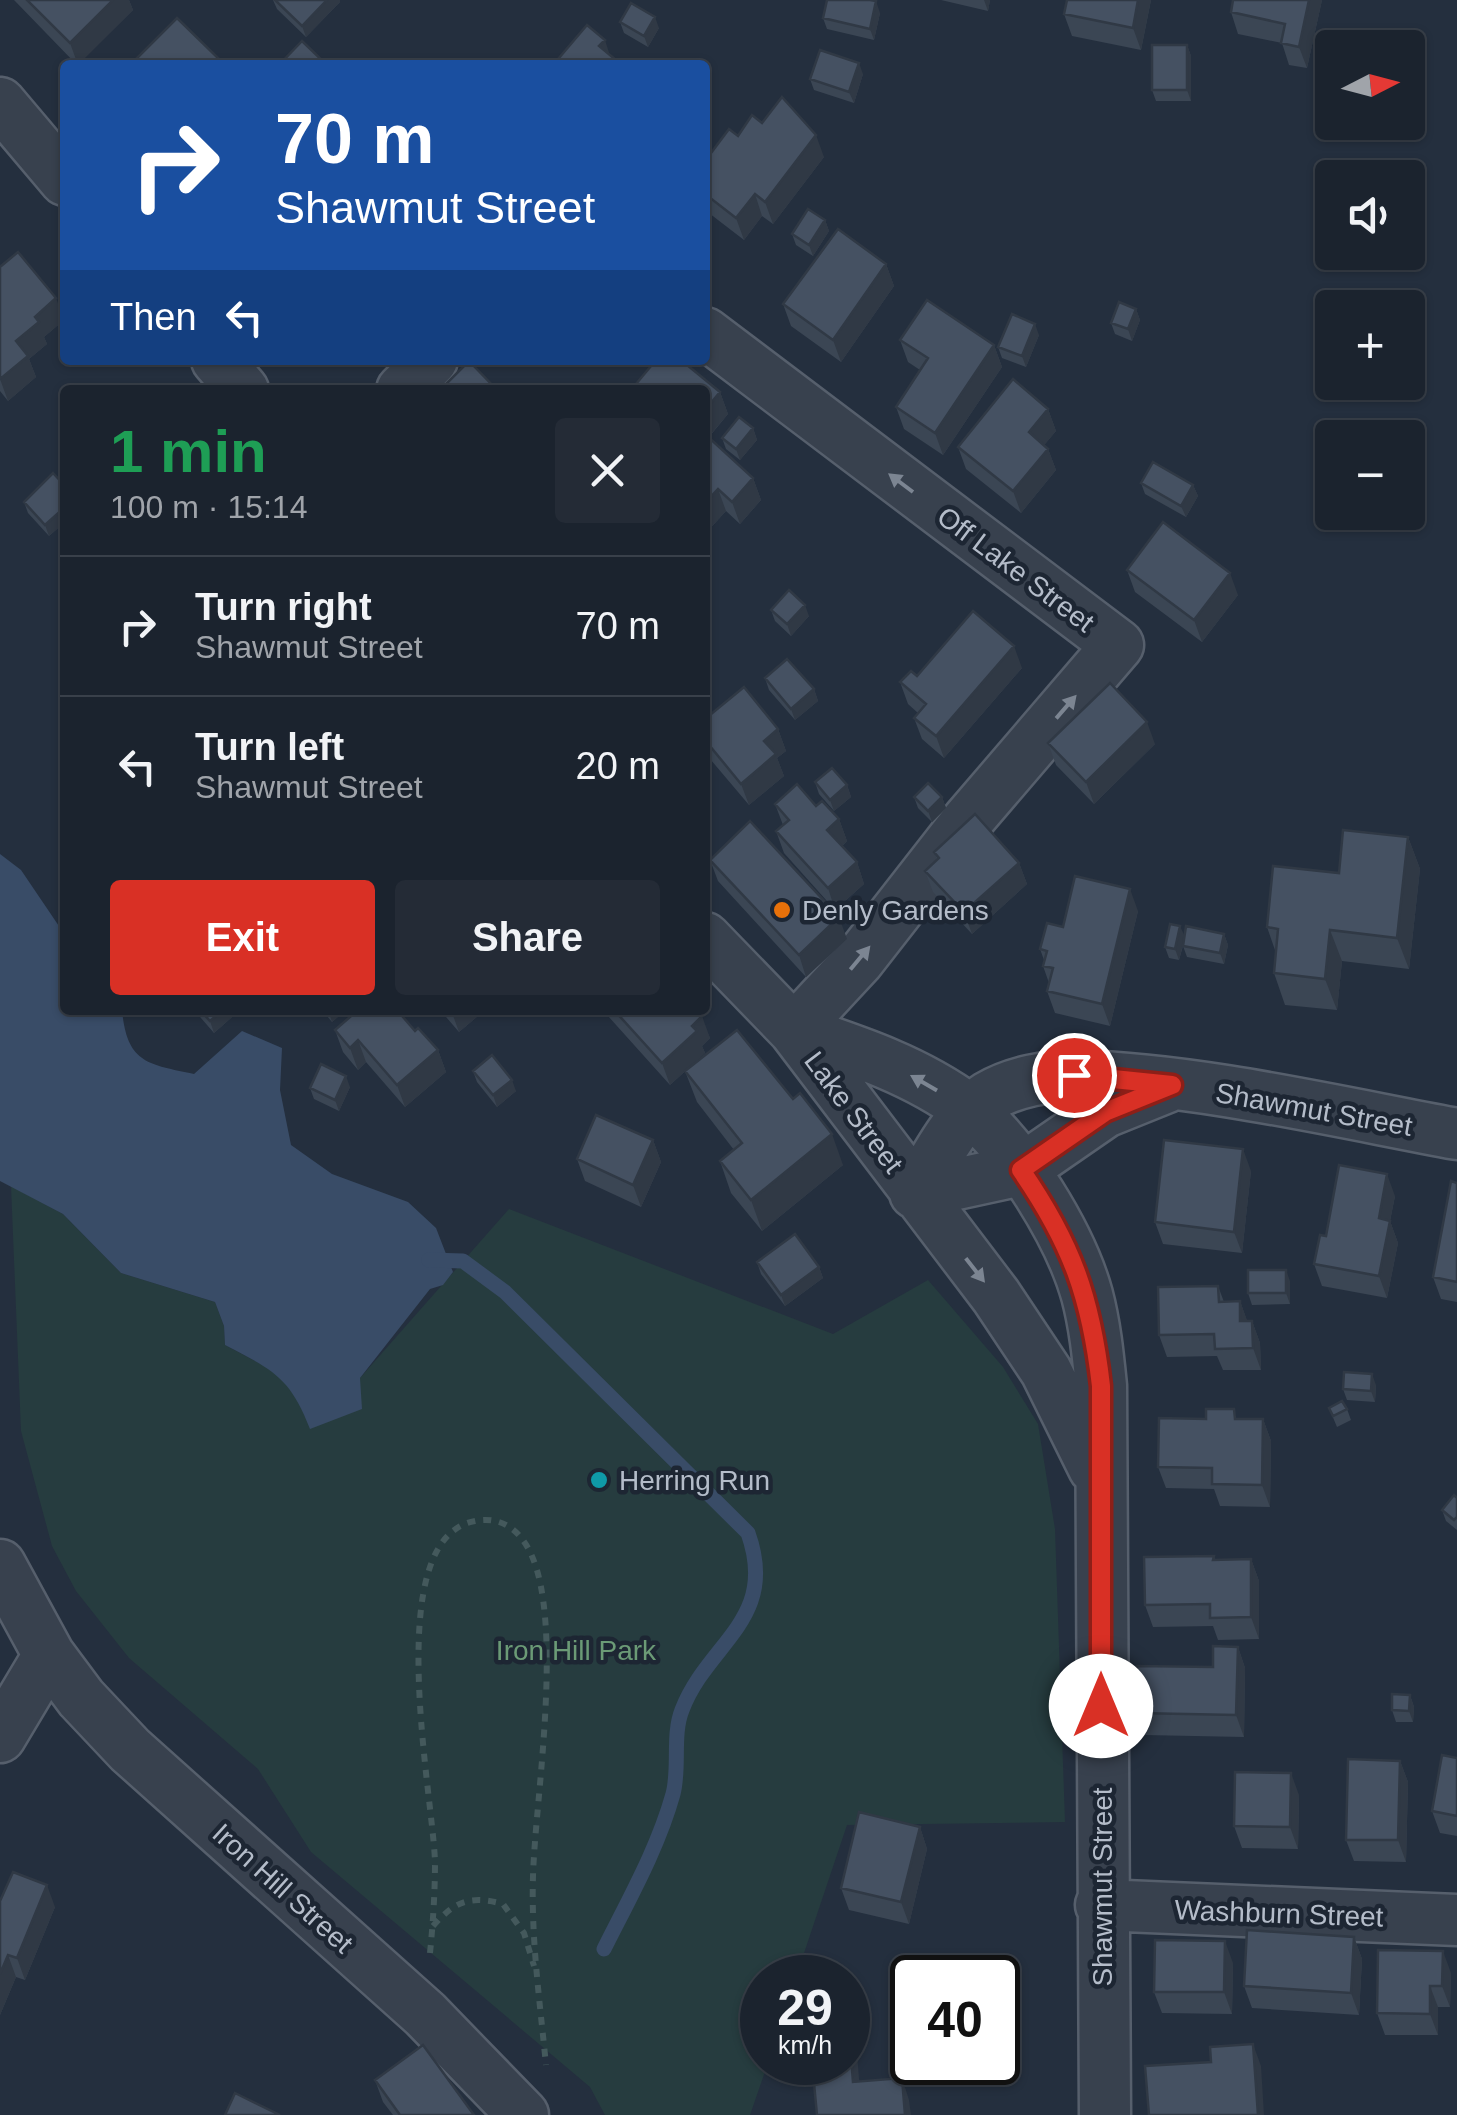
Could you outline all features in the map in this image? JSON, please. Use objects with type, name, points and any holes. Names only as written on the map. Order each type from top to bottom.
[{"type":"street","points":[[0,102],[60,174]]},
{"type":"street","name":"Off Lake Street","points":[[710,337],[1118,646],[968,820],[858,961],[794,1030]]},
{"type":"street","points":[[221,365],[239,385]]},
{"type":"street","points":[[407,385],[427,365]]},
{"type":"street","name":"Lake Street","points":[[710,943],[794,1030],[914,1193]]},
{"type":"street","name":"Lake Street","points":[[794,1030],[883,1062],[997,1141]]},
{"type":"street","name":"Shawmut Street","points":[[1105,2115],[1098,1479],[1101,1386],[1086,1293],[1065,1243],[997,1141],[990,1095],[1028,1082],[1074,1075],[1172,1085],[1457,1134]]},
{"type":"street","name":"Shawmut Street","points":[[914,1193],[997,1141],[1105,1112],[1172,1085]]},
{"type":"street","name":"Shawmut Street","points":[[914,1193],[997,1141]]},
{"type":"street","name":"Shawmut Street","points":[[914,1193],[996,1296],[1046,1371],[1098,1479]]},
{"type":"street","name":"Iron Hill Street","points":[[0,1565],[49,1656],[130,1750],[424,2014],[535,2094]]},
{"type":"street","points":[[0,1737],[49,1656]]},
{"type":"street","name":"Washburn Street","points":[[1102,1906],[1457,1920]]},
{"type":"path","points":[[424,2014],[433,1926],[434,1862],[417,1622],[424,1580],[435,1554],[452,1532],[474,1521],[500,1521],[519,1534],[532,1551],[544,1588],[547,1634],[532,1879],[537,1976],[535,2094]]},
{"type":"path","points":[[433,1926],[460,1901],[479,1898],[503,1904],[524,1932],[537,1976]]},
{"type":"green space","name":"Iron Hill Park","points":[[11,1186],[63,1214],[121,1273],[215,1302],[224,1326],[225,1345],[278,1373],[297,1394],[358,1389],[360,1378],[509,1209],[833,1334],[928,1280],[1003,1367],[1038,1424],[1055,1529],[1065,1822],[847,1825],[803,1955],[740,1955],[740,2085],[760,2085],[750,2115],[605,2115],[590,2087],[311,1852],[258,1769],[129,1658],[76,1591],[52,1546],[21,1431]]},
{"type":"water","points":[[0,854],[21,870],[60,928],[60,1015],[123,1015],[129,1041],[142,1058],[194,1074],[242,1031],[282,1048],[280,1090],[291,1145],[332,1174],[408,1202],[436,1228],[453,1272],[443,1285],[430,1289],[360,1378],[362,1409],[310,1429],[295,1397],[278,1377],[225,1345],[224,1326],[215,1302],[121,1273],[63,1214],[0,1181]]},
{"type":"building","points":[[27,0],[113,0],[70,43]]},
{"type":"building","points":[[275,0],[327,0],[302,26]]},
{"type":"building","points":[[827,0],[876,1],[870,29],[823,18]]},
{"type":"building","points":[[1067,0],[1138,0],[1133,28],[1064,14]]},
{"type":"building","points":[[1233,0],[1309,0],[1299,47],[1281,43],[1285,24],[1231,12]]},
{"type":"building","points":[[631,3],[655,17],[644,36],[620,22]]},
{"type":"building","points":[[177,18],[218,58],[216,60],[135,60]]},
{"type":"building","points":[[587,25],[605,40],[599,46],[616,60],[557,60]]},
{"type":"building","points":[[302,41],[322,60],[284,60]]},
{"type":"building","points":[[1152,45],[1187,45],[1187,90],[1152,90]]},
{"type":"building","points":[[820,50],[859,63],[849,92],[810,79]]},
{"type":"building","points":[[782,97],[816,135],[765,202],[755,194],[736,218],[710,198],[710,154],[729,129],[738,136],[752,115],[762,123]]},
{"type":"building","points":[[808,209],[825,220],[809,245],[792,234]]},
{"type":"building","points":[[838,229],[886,264],[833,340],[783,304]]},
{"type":"building","points":[[18,252],[56,298],[35,317],[39,322],[16,341],[28,356],[0,379],[0,267]]},
{"type":"building","points":[[927,300],[994,345],[935,433],[896,407],[928,358],[900,340]]},
{"type":"building","points":[[1119,302],[1136,309],[1128,329],[1111,323]]},
{"type":"building","points":[[1012,314],[1035,324],[1022,356],[998,347]]},
{"type":"building","points":[[465,365],[473,365],[492,385],[445,385]]},
{"type":"building","points":[[652,365],[687,365],[720,392],[710,404],[710,385],[636,384]]},
{"type":"building","points":[[1013,379],[1048,409],[1029,432],[1048,449],[1013,491],[958,447]]},
{"type":"building","points":[[739,417],[753,428],[736,449],[722,438]]},
{"type":"building","points":[[710,439],[753,478],[732,502],[718,489],[710,498]]},
{"type":"building","points":[[1153,462],[1193,485],[1181,506],[1141,483]]},
{"type":"building","points":[[53,473],[60,481],[60,512],[45,525],[24,502]]},
{"type":"building","points":[[1163,522],[1230,573],[1194,620],[1127,570]]},
{"type":"building","points":[[789,590],[805,605],[787,624],[771,610]]},
{"type":"building","points":[[973,611],[1014,646],[936,736],[914,718],[926,704],[900,682],[911,671],[917,676]]},
{"type":"building","points":[[787,659],[814,689],[791,709],[765,678]]},
{"type":"building","points":[[1110,683],[1147,722],[1086,782],[1048,743]]},
{"type":"building","points":[[744,687],[778,729],[764,741],[776,754],[741,784],[710,746],[710,715]]},
{"type":"building","points":[[832,768],[847,785],[830,800],[815,782]]},
{"type":"building","points":[[928,783],[942,797],[928,811],[914,797]]},
{"type":"building","points":[[797,784],[816,806],[822,801],[839,819],[827,830],[857,862],[828,888],[776,831],[789,820],[775,804]]},
{"type":"building","points":[[975,814],[1019,863],[964,912],[925,871],[939,858],[934,852]]},
{"type":"building","name":"Denly Gardens","points":[[750,821],[839,917],[799,955],[710,860]]},
{"type":"building","points":[[1343,830],[1408,837],[1397,938],[1330,930],[1325,979],[1274,973],[1278,929],[1267,927],[1273,866],[1339,873]]},
{"type":"building","points":[[1075,876],[1130,889],[1102,1004],[1047,991],[1053,968],[1043,966],[1047,951],[1040,949],[1047,923],[1063,927]]},
{"type":"building","points":[[1170,924],[1180,926],[1175,949],[1165,947]]},
{"type":"building","points":[[1186,926],[1224,934],[1220,953],[1183,946]]},
{"type":"building","points":[[352,1015],[401,1015],[438,1050],[397,1085],[358,1040],[350,1048],[335,1030]]},
{"type":"building","points":[[619,1015],[702,1016],[692,1026],[697,1031],[662,1063]]},
{"type":"building","points":[[737,1030],[793,1099],[800,1093],[832,1134],[751,1200],[720,1161],[742,1143],[685,1071]]},
{"type":"building","points":[[492,1055],[512,1080],[493,1095],[473,1071]]},
{"type":"building","points":[[321,1064],[346,1076],[335,1100],[310,1088]]},
{"type":"building","points":[[596,1115],[653,1140],[633,1185],[577,1159]]},
{"type":"building","points":[[1164,1140],[1243,1149],[1234,1232],[1155,1222]]},
{"type":"building","points":[[1339,1165],[1387,1174],[1379,1218],[1390,1221],[1379,1276],[1314,1264],[1320,1235],[1326,1236]]},
{"type":"building","points":[[1451,1181],[1457,1183],[1457,1282],[1433,1277]]},
{"type":"building","points":[[795,1234],[819,1267],[781,1295],[757,1262]]},
{"type":"building","points":[[1248,1270],[1286,1270],[1286,1293],[1248,1293]]},
{"type":"building","points":[[1218,1286],[1219,1302],[1240,1301],[1240,1321],[1252,1321],[1253,1348],[1215,1349],[1214,1334],[1159,1335],[1158,1287]]},
{"type":"building","points":[[1344,1372],[1372,1374],[1371,1391],[1343,1389]]},
{"type":"building","points":[[1342,1401],[1347,1409],[1333,1416],[1329,1408]]},
{"type":"building","points":[[1206,1409],[1234,1409],[1235,1419],[1263,1419],[1262,1485],[1212,1484],[1212,1468],[1158,1467],[1159,1418],[1206,1419]]},
{"type":"building","points":[[1454,1495],[1457,1517],[1454,1520],[1442,1510]]},
{"type":"building","points":[[1214,1556],[1213,1560],[1251,1559],[1251,1617],[1210,1618],[1210,1604],[1145,1605],[1144,1557]]},
{"type":"building","points":[[1213,1646],[1238,1647],[1236,1715],[1136,1713],[1137,1666],[1213,1667]]},
{"type":"building","points":[[1392,1694],[1410,1695],[1409,1711],[1392,1710]]},
{"type":"building","points":[[1442,1755],[1457,1758],[1457,1816],[1432,1811]]},
{"type":"building","points":[[1348,1759],[1400,1761],[1398,1840],[1346,1840]]},
{"type":"building","points":[[1235,1772],[1291,1773],[1290,1827],[1234,1826]]},
{"type":"building","points":[[859,1812],[920,1827],[901,1902],[841,1888]]},
{"type":"building","points":[[13,1872],[47,1885],[17,1958],[8,1955],[0,1974],[0,1901]]},
{"type":"building","points":[[1247,1930],[1354,1937],[1351,1993],[1244,1986]]},
{"type":"building","points":[[1155,1940],[1225,1941],[1224,1992],[1154,1992]]},
{"type":"building","points":[[1378,1950],[1443,1951],[1442,1986],[1430,1986],[1430,2014],[1377,2013]]},
{"type":"building","points":[[1253,2044],[1258,2115],[1149,2115],[1145,2066],[1211,2062],[1210,2047]]},
{"type":"building","points":[[423,2045],[474,2115],[400,2115],[375,2080]]},
{"type":"building","points":[[890,2079],[890,2085],[903,2085],[905,2115],[817,2115],[814,2085],[870,2085],[870,2081]]},
{"type":"building","points":[[235,2093],[280,2115],[225,2115]]},
{"type":"waterway","points":[[429,1260],[463,1261],[505,1292],[748,1533],[755,1563],[748,1609],[694,1686],[682,1710],[677,1730],[675,1784],[667,1814],[604,1949]]},
{"type":"place","name":"Denly Gardens","points":[[782,910]]},
{"type":"place","name":"Herring Run","points":[[599,1480]]},
{"type":"route","points":[[1074,1075],[1172,1085],[1105,1112],[1021,1170],[1065,1243],[1086,1293],[1095,1337],[1101,1386],[1101,1706]]}]
